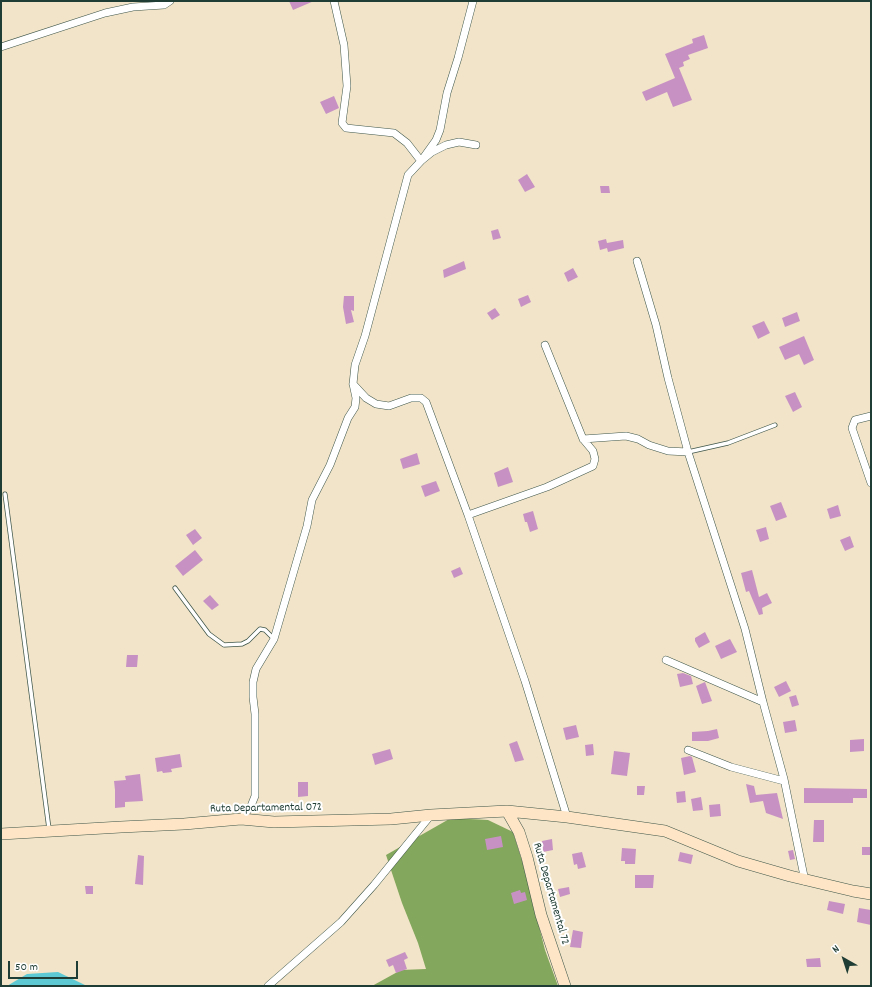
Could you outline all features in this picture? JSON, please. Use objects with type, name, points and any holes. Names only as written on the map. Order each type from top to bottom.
[{"type":"main road","name":"Ruta Departamental 072","points":[[1,834],[184,824],[241,819],[274,822],[391,819],[507,811],[567,817],[665,831],[738,861],[806,881],[871,894]]},
{"type":"main road","name":"Ruta Departamental 72","points":[[507,811],[519,832],[541,915],[565,986]]},
{"type":"street","points":[[1,47],[105,12],[133,7],[164,5],[170,1]]},
{"type":"street","points":[[334,1],[344,45],[346,86],[342,123],[346,128],[394,133],[407,143],[421,161]]},
{"type":"street","points":[[241,819],[251,806],[255,796],[255,714],[253,682],[256,669],[274,639],[307,526],[312,500],[330,464],[348,418],[356,407],[353,384],[355,365],[365,336],[408,175],[421,161],[436,140],[440,130],[447,93],[473,1]]},
{"type":"street","points":[[421,161],[432,152],[446,145],[459,142],[476,145]]},
{"type":"street","points":[[637,261],[656,325],[668,378],[688,452],[745,629],[762,702],[784,781],[806,881]]},
{"type":"street","points":[[468,515],[547,487],[593,466],[595,459],[593,451],[583,439],[545,345]]},
{"type":"street","points":[[353,384],[366,398],[376,404],[389,406],[411,398],[421,398],[426,402],[468,515],[525,681],[567,817]]},
{"type":"street","points":[[871,416],[855,420],[852,428],[871,484]]},
{"type":"street","points":[[583,439],[626,436],[638,439],[649,445],[668,451],[688,452]]},
{"type":"street","points":[[666,660],[762,702]]},
{"type":"street","points":[[688,750],[732,767],[784,781]]},
{"type":"street","points":[[268,986],[341,922],[374,885],[431,816]]},
{"type":"lane","points":[[688,452],[728,443],[775,426]]},
{"type":"lane","points":[[5,494],[50,831]]},
{"type":"lane","points":[[175,588],[209,634],[224,645],[242,644],[248,641],[260,629],[265,630],[274,639]]},
{"type":"green space","points":[[451,818],[488,820],[513,832],[523,864],[545,950],[558,986],[372,986],[401,970],[426,969],[386,855]]},
{"type":"water","points":[[58,972],[87,986],[7,986],[27,974]]},
{"type":"building","points":[[289,1],[314,1],[293,10]]},
{"type":"building","points":[[704,35],[708,48],[688,55],[690,59],[683,62],[684,66],[679,68],[692,100],[673,107],[667,92],[646,101],[642,92],[675,78],[665,54],[693,43],[692,39]]},
{"type":"building","points":[[334,96],[339,108],[326,114],[320,102]]},
{"type":"building","points":[[527,174],[535,187],[525,192],[518,180]]},
{"type":"building","points":[[600,186],[609,186],[610,193],[601,193]]},
{"type":"building","points":[[498,229],[501,238],[493,240],[491,231]]},
{"type":"building","points":[[606,239],[607,243],[623,240],[624,248],[608,252],[607,248],[600,250],[598,241]]},
{"type":"building","points":[[464,261],[466,269],[444,278],[443,270]]},
{"type":"building","points":[[573,268],[578,277],[568,282],[564,273]]},
{"type":"building","points":[[528,295],[531,302],[521,307],[518,299]]},
{"type":"building","points":[[344,296],[354,296],[354,311],[351,310],[354,322],[346,324],[343,307]]},
{"type":"building","points":[[495,308],[500,315],[492,320],[487,313]]},
{"type":"building","points":[[797,312],[800,321],[785,327],[782,318]]},
{"type":"building","points":[[764,321],[770,333],[758,339],[752,326]]},
{"type":"building","points":[[804,336],[814,360],[804,365],[799,354],[785,360],[779,347]]},
{"type":"building","points":[[795,392],[802,407],[793,412],[785,396]]},
{"type":"building","points":[[417,453],[420,464],[403,469],[400,459]]},
{"type":"building","points":[[508,467],[513,482],[498,487],[494,473]]},
{"type":"building","points":[[436,481],[440,491],[425,497],[421,486]]},
{"type":"building","points":[[781,502],[787,517],[776,521],[770,506]]},
{"type":"building","points":[[838,505],[841,516],[830,519],[827,509]]},
{"type":"building","points":[[533,511],[538,529],[530,532],[523,514]]},
{"type":"building","points":[[766,527],[769,539],[760,542],[756,530]]},
{"type":"building","points":[[195,529],[202,538],[193,545],[186,535]]},
{"type":"building","points":[[850,536],[854,547],[845,551],[840,540]]},
{"type":"building","points":[[195,550],[203,560],[183,576],[175,566]]},
{"type":"building","points":[[460,567],[463,574],[454,578],[451,571]]},
{"type":"building","points":[[752,570],[759,597],[767,593],[772,603],[762,608],[763,614],[759,615],[749,591],[746,592],[741,573]]},
{"type":"building","points":[[210,595],[219,605],[212,610],[203,601]]},
{"type":"building","points":[[705,632],[710,642],[699,648],[695,638]]},
{"type":"building","points":[[730,639],[737,652],[721,659],[715,646]]},
{"type":"building","points":[[127,655],[138,655],[137,667],[126,667]]},
{"type":"building","points":[[683,673],[691,676],[693,684],[680,687],[677,674]]},
{"type":"building","points":[[786,681],[791,691],[779,697],[774,687]]},
{"type":"building","points":[[705,682],[712,701],[702,704],[696,686]]},
{"type":"building","points":[[796,695],[799,705],[792,707],[789,697]]},
{"type":"building","points":[[795,720],[797,731],[785,733],[783,722]]},
{"type":"building","points":[[576,725],[579,737],[566,740],[563,728]]},
{"type":"building","points":[[717,729],[719,738],[708,741],[692,741],[692,732]]},
{"type":"building","points":[[864,739],[864,751],[850,752],[850,740]]},
{"type":"building","points":[[517,741],[524,760],[515,762],[509,744]]},
{"type":"building","points":[[593,744],[594,755],[586,756],[585,745]]},
{"type":"building","points":[[390,749],[393,759],[375,765],[372,754]]},
{"type":"building","points":[[614,751],[630,753],[627,776],[611,774]]},
{"type":"building","points":[[180,754],[182,767],[171,769],[172,772],[157,772],[155,758]]},
{"type":"building","points":[[692,757],[696,772],[684,775],[681,758]]},
{"type":"building","points":[[140,774],[143,801],[125,802],[125,807],[115,808],[114,781],[126,780],[125,776]]},
{"type":"building","points":[[298,782],[308,782],[308,796],[298,797]]},
{"type":"building","points":[[746,784],[754,786],[756,795],[777,793],[783,819],[766,813],[763,801],[750,803]]},
{"type":"building","points":[[637,786],[645,786],[644,795],[637,795]]},
{"type":"building","points":[[804,788],[867,789],[867,798],[853,798],[853,803],[804,803]]},
{"type":"building","points":[[685,791],[686,802],[677,803],[676,792]]},
{"type":"building","points":[[701,797],[703,810],[693,811],[691,799]]},
{"type":"building","points":[[720,804],[721,816],[710,817],[709,805]]},
{"type":"building","points":[[814,820],[824,820],[824,842],[813,842]]},
{"type":"building","points":[[501,836],[503,847],[487,850],[485,839]]},
{"type":"building","points":[[552,839],[553,850],[543,852],[542,841]]},
{"type":"building","points":[[862,847],[871,847],[871,855],[862,855]]},
{"type":"building","points":[[622,848],[636,849],[635,864],[625,864],[625,861],[621,861]]},
{"type":"building","points":[[793,850],[795,859],[790,860],[788,851]]},
{"type":"building","points":[[582,852],[586,867],[578,869],[577,864],[574,865],[572,854]]},
{"type":"building","points":[[680,852],[693,855],[691,864],[678,861]]},
{"type":"building","points":[[138,855],[144,856],[143,885],[135,884]]},
{"type":"building","points":[[635,875],[654,875],[653,888],[635,888]]},
{"type":"building","points":[[85,886],[93,886],[93,894],[86,894]]},
{"type":"building","points":[[569,887],[570,894],[560,897],[558,889]]},
{"type":"building","points":[[520,890],[521,893],[525,892],[527,900],[514,904],[511,893]]},
{"type":"building","points":[[829,901],[845,904],[843,914],[827,910]]},
{"type":"building","points":[[859,908],[871,910],[871,925],[857,922]]},
{"type":"building","points":[[573,930],[583,932],[581,948],[570,947]]},
{"type":"building","points":[[405,952],[408,958],[404,960],[407,969],[396,973],[393,965],[389,967],[386,960]]},
{"type":"building","points":[[820,958],[821,967],[807,967],[806,959]]}]
